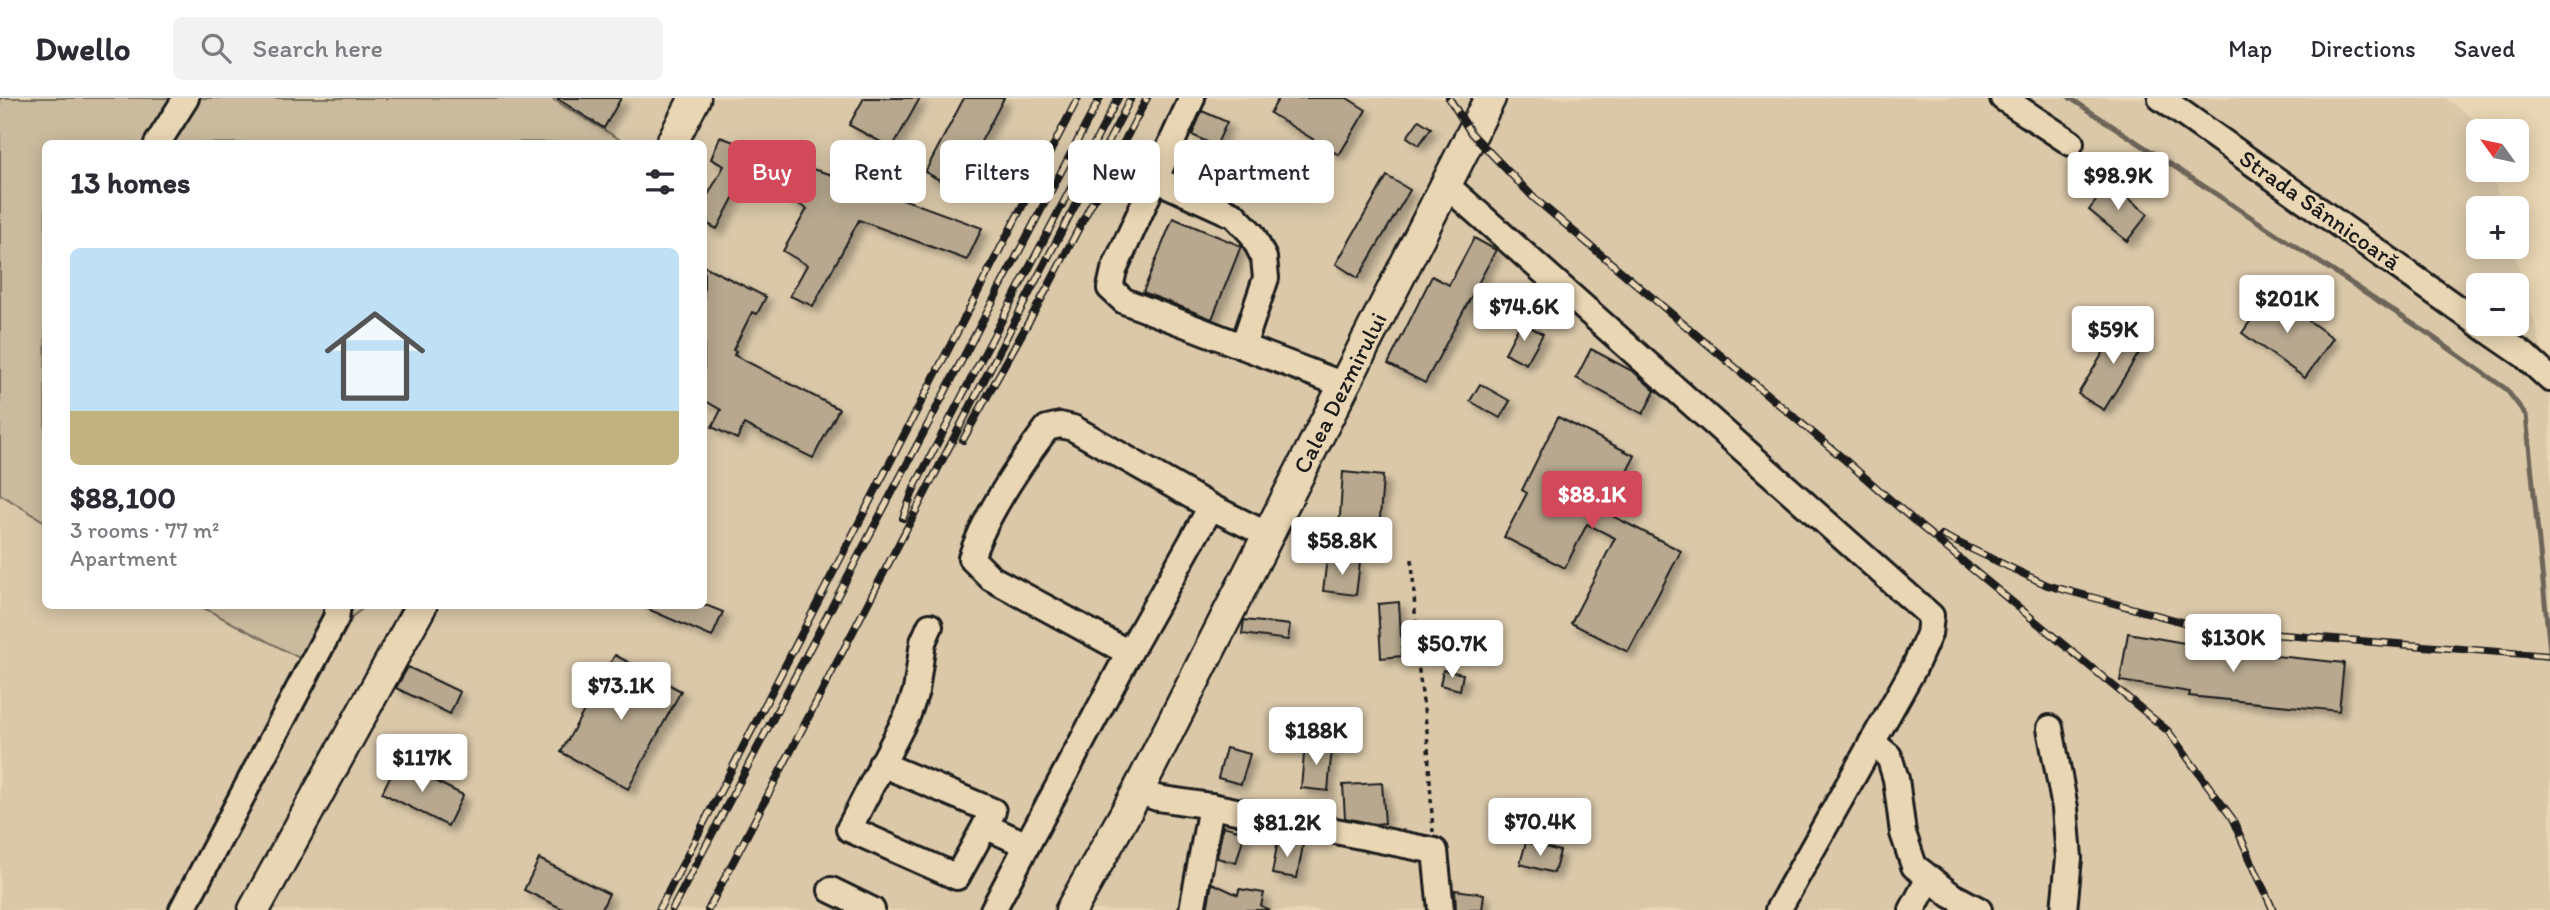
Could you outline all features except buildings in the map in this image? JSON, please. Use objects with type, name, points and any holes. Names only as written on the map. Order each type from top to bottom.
[{"type":"main road","points":[[673,140],[695,98]]},
{"type":"main road","name":"Calea Dezmirului","points":[[1071,910],[1138,791],[1490,98]]},
{"type":"main road","points":[[254,910],[419,609]]},
{"type":"street","points":[[160,140],[186,98]]},
{"type":"street","points":[[1160,168],[1192,98]]},
{"type":"street","points":[[2003,98],[2070,143]]},
{"type":"street","name":"Strada Sânnicoară","points":[[2161,98],[2466,314]]},
{"type":"street","points":[[1160,181],[1234,215],[1252,234],[1264,258],[1266,278],[1243,346]]},
{"type":"street","points":[[1445,184],[1931,616],[1929,634],[1914,668],[1777,910]]},
{"type":"street","points":[[1144,203],[1114,270],[1110,288],[1124,301],[1344,385]]},
{"type":"street","name":"Strada Sânnicoară","points":[[2497,336],[2524,355],[2550,379]]},
{"type":"street","points":[[1129,653],[991,578],[971,558],[977,540],[1046,428],[1060,425],[1073,428],[1210,507],[1268,535]]},
{"type":"street","points":[[993,910],[1210,507]]},
{"type":"street","points":[[182,910],[336,618],[338,609]]},
{"type":"street","points":[[881,764],[992,811],[957,877],[849,829],[881,764],[908,714],[916,691],[923,642],[930,626]]},
{"type":"street","points":[[2050,728],[2065,808],[2069,858],[2064,910]]},
{"type":"street","points":[[1872,742],[1889,757],[1896,779],[1903,833],[1914,866],[1951,895],[1979,910]]},
{"type":"street","points":[[1138,791],[1157,798],[1211,806],[1435,851],[1440,910]]},
{"type":"street","points":[[1192,910],[1211,806]]},
{"type":"street","points":[[985,826],[1027,845]]},
{"type":"street","points":[[1912,910],[1929,878]]},
{"type":"street","points":[[831,890],[872,910]]},
{"type":"path","points":[[1412,559],[1418,664],[1427,731],[1435,851]]},
{"type":"shaded area","points":[[0,98],[551,98],[607,132],[556,98],[2445,98],[2474,119],[2466,119],[2466,182],[2494,182],[2499,196],[2466,196],[2466,259],[2516,259],[2520,273],[2466,273],[2466,336],[2529,336],[2529,304],[2550,378],[2550,910],[0,910]]},
{"type":"shaded area","points":[[0,98],[551,98],[621,140],[42,140],[42,520],[0,494]]},
{"type":"shaded area","points":[[206,609],[362,609],[353,616],[324,671]]},
{"type":"waterway","points":[[2070,98],[2430,335],[2506,389],[2526,415],[2550,651]]},
{"type":"railway","points":[[659,910],[1078,98]]},
{"type":"railway","points":[[672,910],[1100,98]]},
{"type":"railway","points":[[903,518],[915,486],[1118,98]]},
{"type":"railway","points":[[708,910],[1131,98]]},
{"type":"railway","points":[[963,440],[1048,287],[1147,98]]},
{"type":"railway","points":[[1449,98],[1471,133],[1534,198],[1919,525],[2168,731],[2232,818],[2273,910]]},
{"type":"railway","points":[[1942,535],[2047,585],[2208,629],[2550,656]]}]
